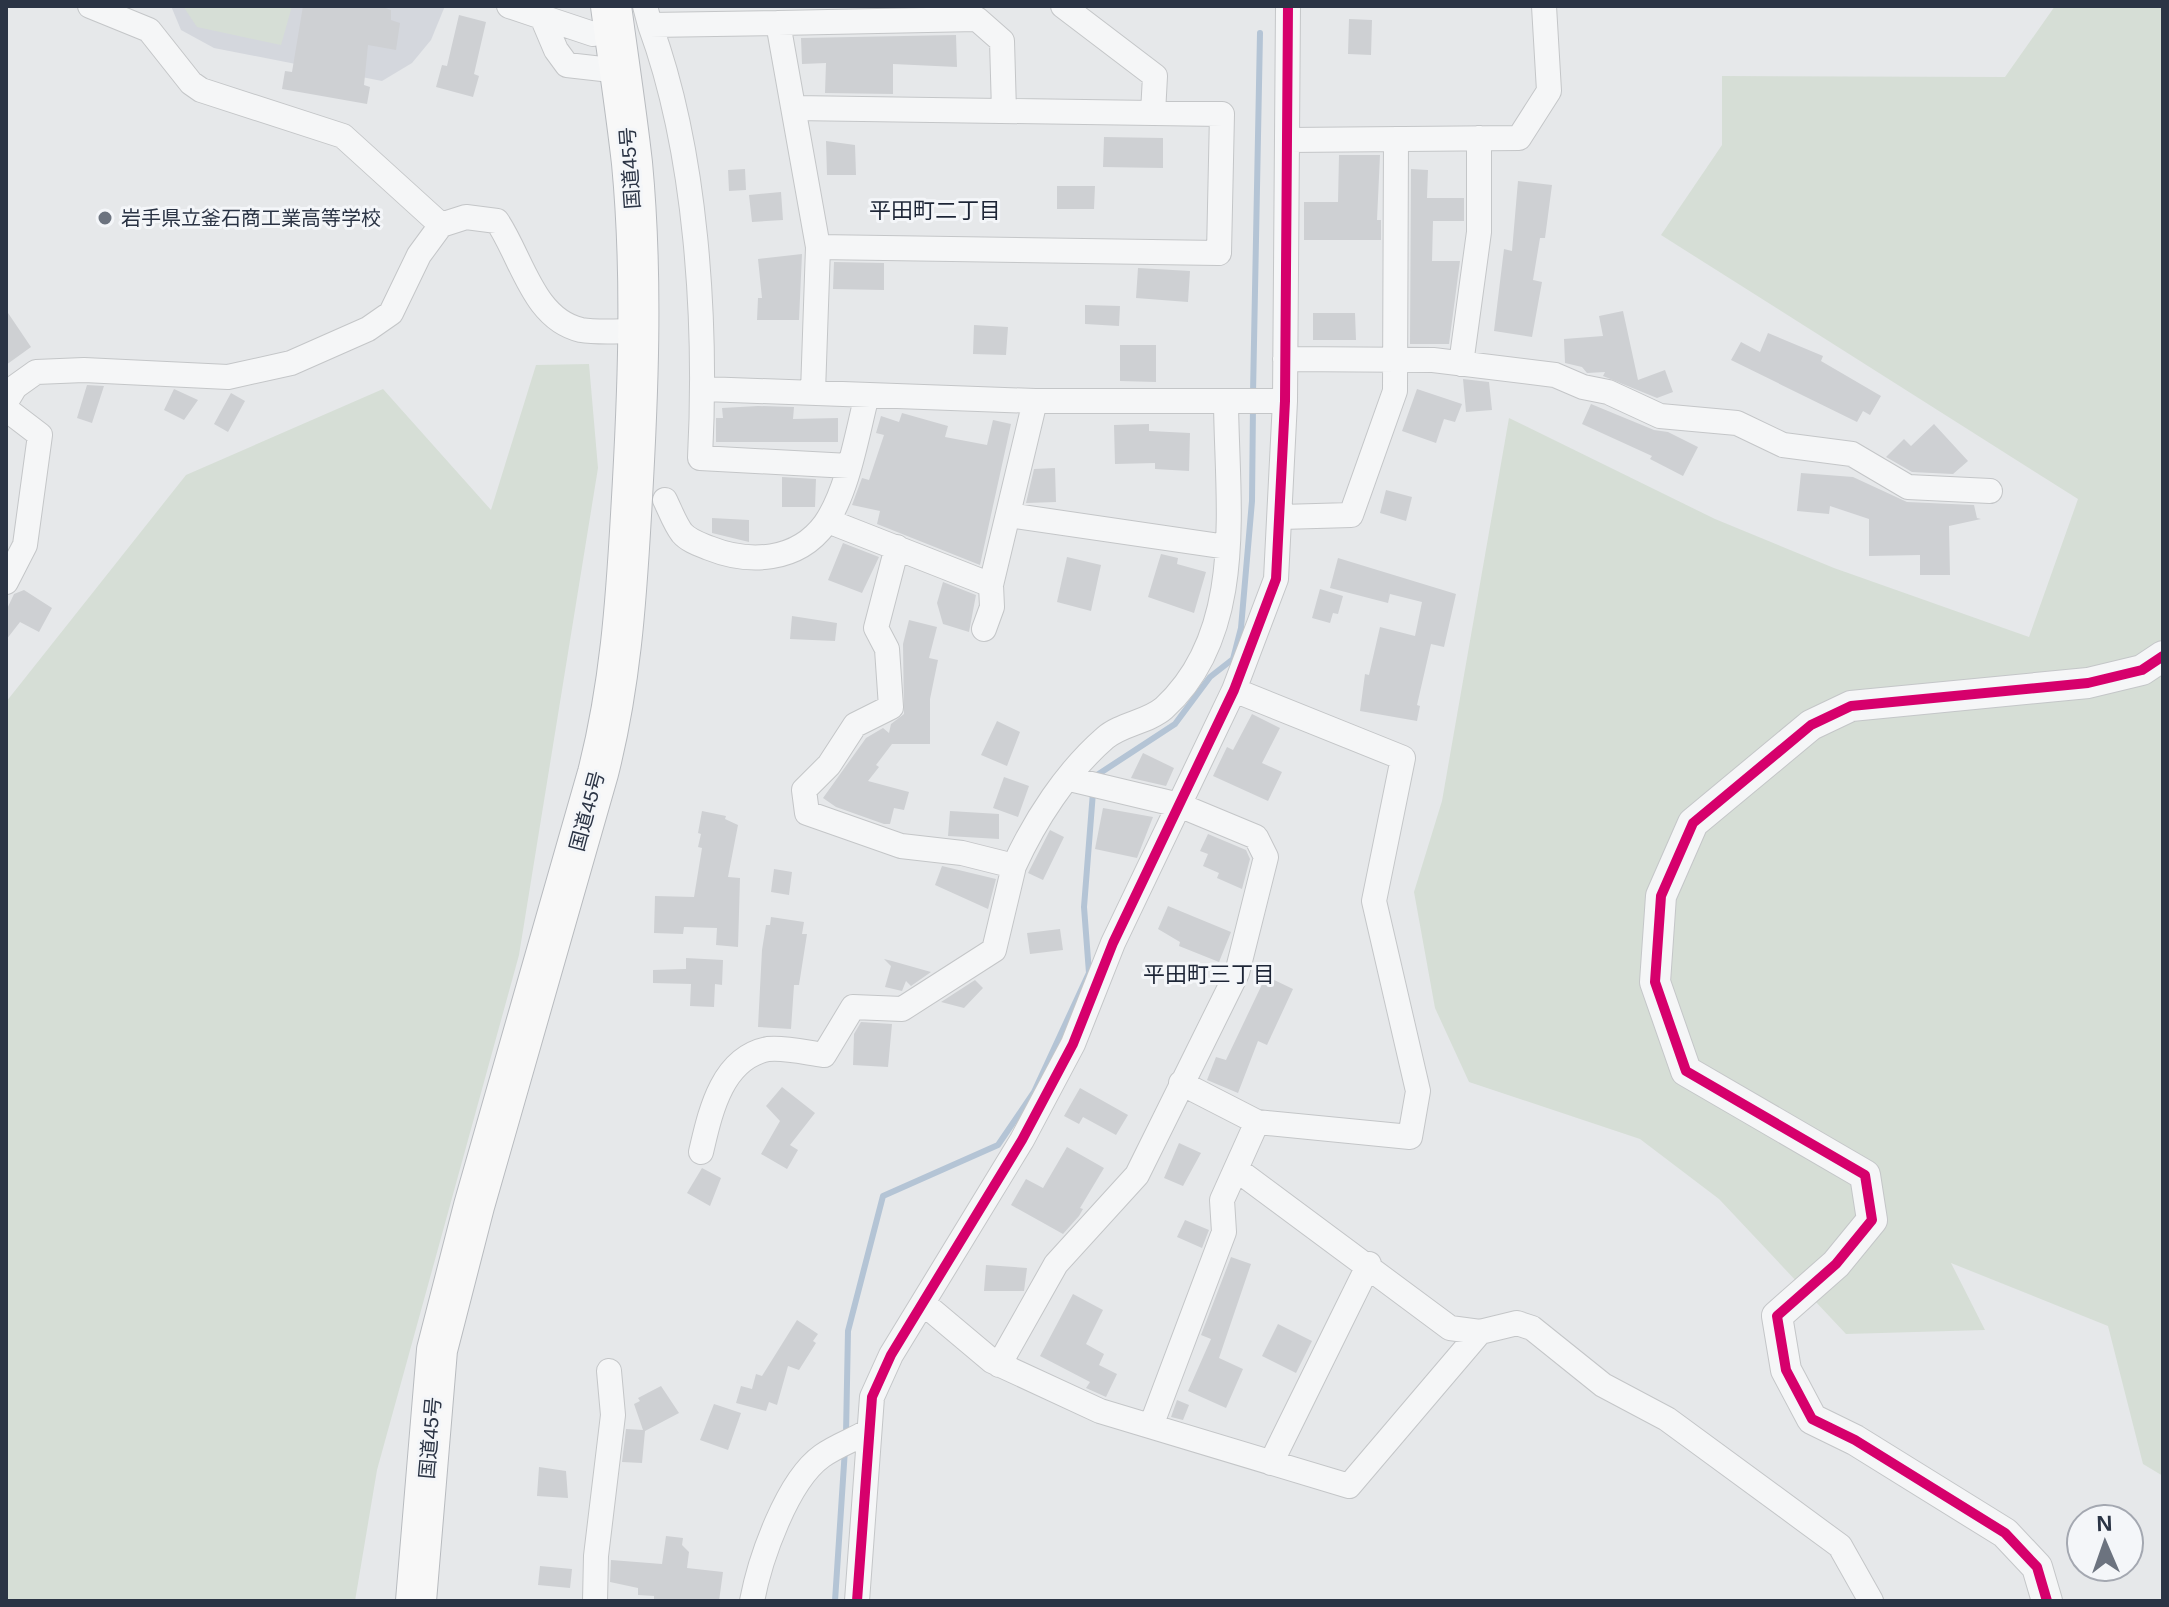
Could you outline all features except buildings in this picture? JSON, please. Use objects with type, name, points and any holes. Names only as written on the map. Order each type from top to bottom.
[{"type":"highway","name":"国道45号","points":[[416,1601],[437,1350],[614,711],[627,575],[637,331],[632,165],[642,65],[602,20]]},
{"type":"street","points":[[90,6],[149,30],[191,83],[201,90],[350,142],[441,225]]},
{"type":"street","points":[[509,6],[542,17],[602,20]]},
{"type":"street","points":[[1063,6],[1155,76],[1153,113]]},
{"type":"street","points":[[701,1152],[711,1108],[732,1069],[768,1049],[824,1055],[853,1007],[902,1009],[994,950],[1014,866],[1035,822],[1085,783],[1106,737],[1163,709],[1203,659],[1220,610],[1227,547],[1255,402],[1285,359],[1288,6]]},
{"type":"street","points":[[1288,140],[1519,138],[1549,91],[1544,6]]},
{"type":"street","points":[[849,466],[700,458],[704,389],[688,174],[642,65],[647,16],[778,23],[905,13],[977,19],[1002,41],[1004,111]]},
{"type":"street","points":[[542,17],[556,50],[567,65],[642,65]]},
{"type":"street","points":[[778,23],[818,247],[813,392]]},
{"type":"street","points":[[794,108],[1222,114],[1219,253],[818,247]]},
{"type":"street","points":[[1461,364],[1479,232],[1479,138]]},
{"type":"street","points":[[1281,517],[1351,515],[1395,391],[1396,139]]},
{"type":"street","points":[[6,402],[15,387],[36,372],[84,370],[228,377],[291,363],[368,329],[391,313],[419,255],[441,225],[466,217],[497,221],[540,302],[557,321],[583,330],[637,331]]},
{"type":"street","points":[[1285,359],[1397,359],[1555,375],[1583,387],[1608,392],[1660,416],[1737,423],[1783,445],[1852,454],[1908,487],[1990,491]]},
{"type":"street","points":[[704,389],[1035,401],[1255,402]]},
{"type":"street","points":[[665,500],[682,533],[694,542],[735,558],[764,558],[794,550],[812,540],[828,521],[849,466],[867,395]]},
{"type":"street","points":[[984,629],[992,607],[991,585],[1035,401]]},
{"type":"street","points":[[857,1601],[864,1532],[862,1435],[872,1397],[891,1355],[1022,1140],[1073,1044],[1113,943],[1234,690],[1276,579],[1281,517],[1255,402]]},
{"type":"street","points":[[6,409],[40,435],[25,545],[6,582]]},
{"type":"street","points":[[1008,515],[1227,547]]},
{"type":"street","points":[[828,521],[991,585]]},
{"type":"street","points":[[897,547],[876,628],[887,649],[891,707],[855,725],[829,765],[804,790],[807,813],[901,846],[962,853],[1014,866]]},
{"type":"street","points":[[2047,1601],[2037,1567],[2005,1533],[1855,1440],[1812,1419],[1786,1370],[1777,1316],[1836,1264],[1872,1220],[1865,1175],[1686,1071],[1655,982],[1661,896],[1693,823],[1811,725],[1851,706],[2088,683],[2142,670],[2163,656]]},
{"type":"street","points":[[1181,1083],[1257,1122],[1410,1137],[1418,1091],[1374,901],[1403,758],[1234,690]]},
{"type":"street","points":[[999,1365],[1056,1264],[1137,1175],[1237,973],[1266,857],[1256,837],[1179,805],[1085,783]]},
{"type":"street","points":[[1151,1426],[1224,1232],[1222,1200],[1257,1122]]},
{"type":"street","points":[[1236,1169],[1369,1264],[1429,1315],[1450,1328],[1480,1332],[1506,1323],[1532,1328],[1603,1385],[1667,1419],[1840,1546],[1871,1601]]},
{"type":"street","points":[[1271,1463],[1369,1264]]},
{"type":"street","points":[[923,1303],[999,1365],[1100,1411],[1349,1486],[1480,1332]]},
{"type":"street","points":[[595,1601],[596,1556],[613,1415],[609,1371]]},
{"type":"street","points":[[752,1601],[756,1580],[792,1490],[821,1456],[862,1435]]},
{"type":"shaded area","points":[[171,6],[445,6],[431,40],[412,63],[382,81],[214,48],[181,30]]},
{"type":"shaded area","points":[[183,6],[292,6],[281,45],[197,27]]},
{"type":"shaded area","points":[[2055,6],[2163,6],[2163,1476],[2143,1464],[2108,1326],[1951,1263],[1985,1330],[1846,1334],[1719,1199],[1640,1139],[1469,1082],[1435,1008],[1414,892],[1442,801],[1509,418],[1715,519],[1834,568],[2029,637],[2078,499],[1661,235],[1722,145],[1722,76],[2005,77]]},
{"type":"shaded area","points":[[589,364],[598,468],[519,955],[377,1470],[355,1601],[6,1601],[6,702],[186,475],[383,389],[491,510],[536,365]]},
{"type":"waterway","points":[[1253,394],[1260,33]]},
{"type":"waterway","points":[[1094,777],[1175,724],[1210,677],[1233,659],[1241,628],[1252,501],[1253,405]]},
{"type":"waterway","points":[[846,1434],[848,1331],[883,1196],[998,1145],[1034,1092],[1089,973],[1084,907],[1093,792]]},
{"type":"waterway","points":[[835,1601],[845,1449]]},
{"type":"cycle path","points":[[857,1601],[872,1397],[891,1355],[1022,1140],[1073,1044],[1113,943],[1234,690],[1276,579],[1285,401],[1288,6]]},
{"type":"cycle path","points":[[2047,1601],[2037,1567],[2005,1533],[1855,1440],[1812,1419],[1786,1370],[1777,1316],[1836,1264],[1872,1220],[1865,1175],[1686,1071],[1655,982],[1661,896],[1693,823],[1811,725],[1851,706],[2088,683],[2142,670],[2163,656]]},
{"type":"place","name":"岩手県立釜石商工業高等学校","points":[[105,218]]},
{"type":"district","name":"平田町二丁目","points":[[935,210]]},
{"type":"district","name":"平田町三丁目","points":[[1209,974]]}]
